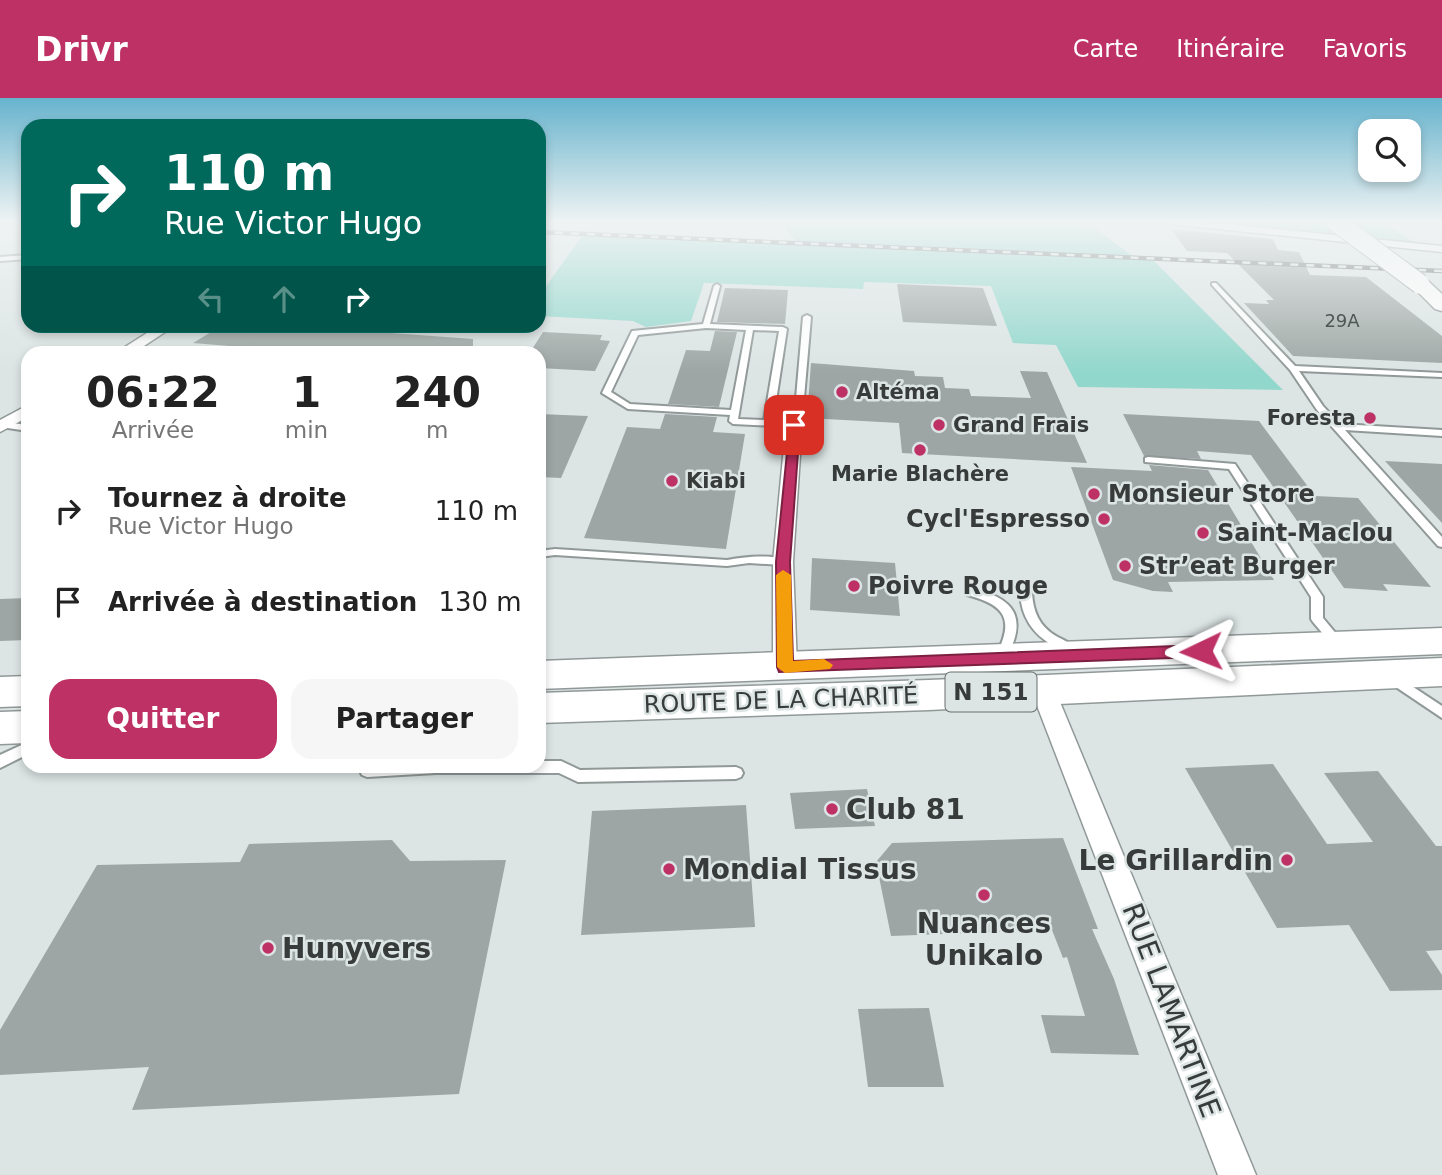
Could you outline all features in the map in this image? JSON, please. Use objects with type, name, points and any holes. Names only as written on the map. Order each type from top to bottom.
[{"type":"main road","points":[[1403,271],[1442,305]]},
{"type":"main road","points":[[1420,284],[1442,296]]},
{"type":"main road","name":"ROUTE DE LA CHARITÉ","points":[[546,675],[1442,641]]},
{"type":"main road","name":"ROUTE DE LA CHARITÉ","points":[[546,708],[1442,672]]},
{"type":"main road","points":[[0,692],[21,691]]},
{"type":"main road","points":[[0,728],[21,727]]},
{"type":"street","points":[[134,346],[156,333]]},
{"type":"street","points":[[2,426],[21,414]]},
{"type":"street","points":[[785,667],[783,562],[794,425]]},
{"type":"street","name":"RUE LAMARTINE","points":[[1043,690],[1237,1175]]},
{"type":"lane","points":[[1214,284],[1293,368],[1320,408],[1442,544]]},
{"type":"lane","points":[[706,326],[717,286]]},
{"type":"lane","points":[[750,328],[733,421],[794,425],[799,410],[807,317]]},
{"type":"lane","points":[[734,413],[628,406],[606,393],[635,333],[706,326],[783,329],[768,424]]},
{"type":"lane","points":[[1293,368],[1442,375]]},
{"type":"lane","points":[[2,426],[21,427]]},
{"type":"lane","points":[[1337,427],[1442,433]]},
{"type":"lane","points":[[1148,460],[1232,466],[1317,597],[1317,619],[1339,645]]},
{"type":"lane","points":[[546,553],[727,563],[749,560],[783,562]]},
{"type":"lane","points":[[971,592],[1000,601],[1005,608],[1010,620],[1010,640],[1000,658]]},
{"type":"lane","points":[[1026,592],[1027,608],[1036,628],[1058,644],[1090,656]]},
{"type":"lane","points":[[1386,674],[1442,713]]},
{"type":"lane","points":[[0,762],[21,752]]},
{"type":"lane","points":[[546,767],[561,767],[578,776],[736,773]]},
{"type":"green space","points":[[557,271],[1164,271],[1283,390],[1078,387],[1056,345],[1013,343],[991,286],[864,282],[863,289],[704,283],[691,321],[646,327],[633,321],[546,316],[546,286]]},
{"type":"building","points":[[1245,271],[1308,271],[1310,275],[1366,277],[1442,336],[1442,363],[1293,356],[1244,303],[1269,304],[1266,300],[1274,300]]},
{"type":"building","points":[[897,284],[983,288],[997,326],[903,322]]},
{"type":"building","points":[[725,288],[788,290],[785,324],[717,322]]},
{"type":"building","points":[[715,331],[737,332],[719,407],[668,404],[686,350],[710,351]]},
{"type":"building","points":[[546,332],[602,335],[600,340],[610,341],[595,371],[546,368],[546,346],[534,346],[542,333]]},
{"type":"building","points":[[209,333],[391,333],[473,339],[473,346],[228,346],[193,343]]},
{"type":"building","points":[[811,363],[914,371],[915,376],[943,377],[945,388],[969,389],[971,396],[1031,398],[1020,371],[1047,372],[1087,463],[902,453],[899,423],[807,418]]},
{"type":"building","points":[[546,414],[588,416],[561,478],[546,477]]},
{"type":"building","name":"Kiabi","points":[[665,414],[717,417],[713,432],[745,434],[726,549],[584,538],[627,427],[660,429]]},
{"type":"building","points":[[1123,414],[1259,421],[1315,496],[1358,498],[1431,587],[1383,584],[1388,591],[1344,588],[1251,455],[1197,451],[1201,459],[1144,456]]},
{"type":"building","points":[[1385,461],[1442,464],[1442,523]]},
{"type":"building","points":[[1149,465],[1208,470],[1274,580],[1168,582],[1173,592],[1153,591],[1113,580],[1071,467],[1152,471]]},
{"type":"building","name":"Poivre Rouge","points":[[812,558],[895,563],[900,616],[810,610]]},
{"type":"building","points":[[21,598],[21,640],[0,641],[0,599]]},
{"type":"building","points":[[1273,764],[1327,844],[1373,842],[1324,773],[1378,771],[1436,846],[1442,846],[1442,950],[1426,951],[1442,975],[1442,990],[1390,991],[1349,925],[1277,928],[1185,768]]},
{"type":"building","name":"Club 81","points":[[867,789],[875,826],[795,829],[790,793]]},
{"type":"building","name":"Mondial Tissus","points":[[746,805],[755,927],[581,935],[592,811]]},
{"type":"building","name":"Nuances Unikalo","points":[[1063,838],[1098,929],[1092,929],[1114,979],[1139,1055],[1051,1053],[1041,1015],[1085,1016],[1067,957],[1063,958],[1052,930],[891,936],[876,862],[892,843]]},
{"type":"building","name":"Hunyvers","points":[[392,840],[410,861],[506,860],[459,1094],[132,1110],[149,1067],[0,1075],[0,1030],[97,865],[240,862],[249,844]]},
{"type":"building","points":[[929,1008],[944,1087],[868,1087],[858,1009]]},
{"type":"slow traffic","points":[[783,575],[785,667],[824,665]]},
{"type":"place","name":"Altéma","points":[[842,392]]},
{"type":"place","name":"Foresta","points":[[1370,418]]},
{"type":"place","name":"Grand Frais","points":[[939,425]]},
{"type":"place","name":"Marie Blachère","points":[[920,450]]},
{"type":"place","name":"Kiabi","points":[[672,481]]},
{"type":"place","name":"Monsieur Store","points":[[1094,494]]},
{"type":"place","name":"Cycl'Espresso","points":[[1104,519]]},
{"type":"place","name":"Saint-Maclou","points":[[1203,533]]},
{"type":"place","name":"Str’eat Burger","points":[[1125,566]]},
{"type":"place","name":"Poivre Rouge","points":[[854,586]]},
{"type":"place","name":"Club 81","points":[[832,809]]},
{"type":"place","name":"Le Grillardin","points":[[1287,860]]},
{"type":"place","name":"Mondial Tissus","points":[[669,869]]},
{"type":"place","name":"Nuances Unikalo","points":[[984,895]]},
{"type":"place","name":"Hunyvers","points":[[268,948]]},
{"type":"route","points":[[794,425],[783,562],[785,667],[1201,651]]}]
